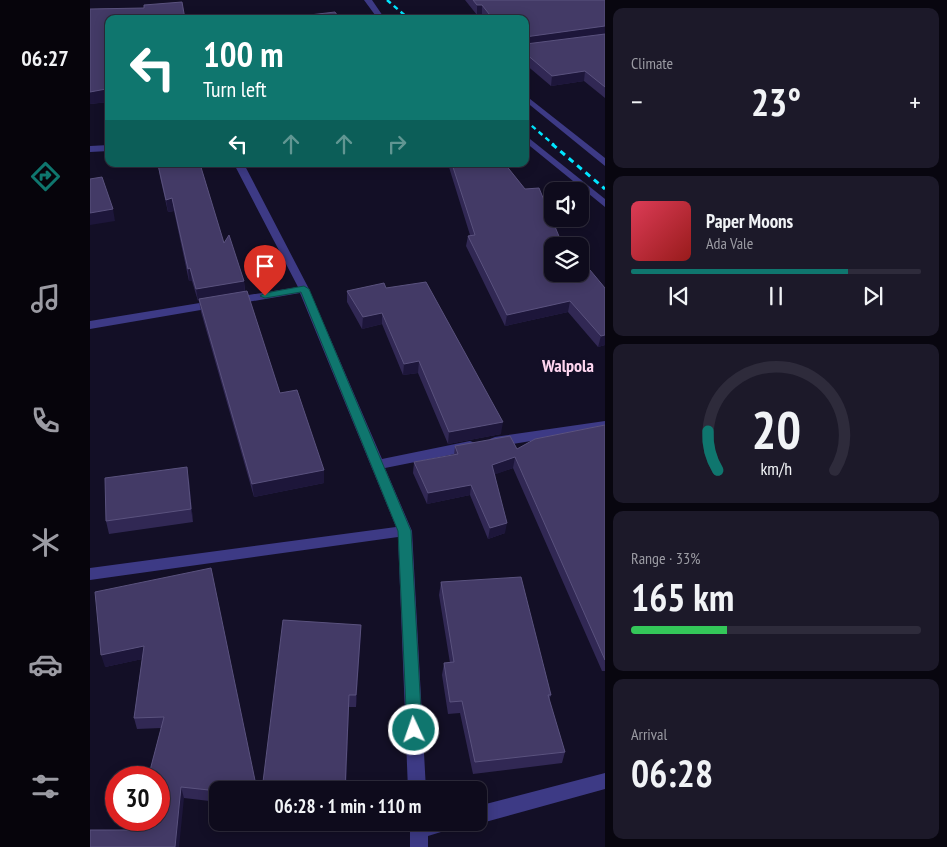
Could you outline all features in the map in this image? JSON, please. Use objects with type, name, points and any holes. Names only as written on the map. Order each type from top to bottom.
[{"type":"street","points":[[368,0],[380,15]]},
{"type":"street","points":[[376,0],[382,15]]},
{"type":"street","points":[[529,101],[604,163]]},
{"type":"street","points":[[529,141],[604,204]]},
{"type":"street","points":[[90,149],[105,148]]},
{"type":"street","points":[[241,167],[304,289],[404,531],[417,781]]},
{"type":"street","points":[[90,325],[304,289]]},
{"type":"street","points":[[377,465],[485,443],[604,425]]},
{"type":"street","points":[[90,574],[404,531]]},
{"type":"street","points":[[487,813],[604,781]]},
{"type":"building","points":[[473,0],[605,0],[605,26],[529,36],[529,15],[490,15],[482,5],[477,5]]},
{"type":"building","points":[[182,2],[184,15],[105,15],[105,89],[90,92],[90,9],[144,8],[144,5]]},
{"type":"building","points":[[335,12],[337,15],[310,15]]},
{"type":"building","points":[[605,34],[605,87],[585,71],[552,76],[529,56],[529,44]]},
{"type":"building","points":[[158,167],[201,167],[224,243],[229,235],[244,281],[196,289],[190,268],[188,269],[172,198],[166,200]]},
{"type":"building","points":[[453,167],[507,167],[525,189],[539,188],[544,200],[544,227],[555,227],[559,237],[544,237],[544,282],[589,282],[590,270],[605,288],[605,335],[601,336],[570,301],[507,315],[468,236],[475,235]]},
{"type":"building","points":[[102,177],[113,209],[90,213],[90,179]]},
{"type":"building","points":[[426,282],[503,422],[449,432],[419,361],[404,364],[382,313],[363,317],[347,291],[384,283],[386,288]]},
{"type":"building","points":[[247,291],[280,393],[297,390],[324,470],[252,484],[199,299]]},
{"type":"building","points":[[605,425],[605,660],[515,457],[492,465],[507,523],[490,528],[471,485],[428,493],[414,462],[458,454],[455,446],[510,436],[517,449],[535,439]]},
{"type":"building","points":[[187,467],[191,509],[106,521],[105,478]]},
{"type":"building","points":[[211,568],[255,781],[209,781],[209,790],[181,787],[175,847],[90,847],[90,830],[170,831],[170,766],[151,766],[164,717],[134,718],[144,646],[101,655],[95,592]]},
{"type":"building","points":[[521,577],[551,695],[548,695],[565,752],[475,762],[462,701],[450,702],[444,663],[454,662],[441,582]]},
{"type":"building","points":[[283,620],[361,625],[356,695],[349,695],[345,781],[263,781]]},
{"type":"railway","points":[[387,0],[404,15]]},
{"type":"railway","points":[[529,123],[554,145]]},
{"type":"railway","points":[[552,144],[605,189]]},
{"type":"district","name":"Walpola","points":[[568,366]]},
{"type":"route","points":[[265,296],[304,289],[404,531],[414,730]]}]
